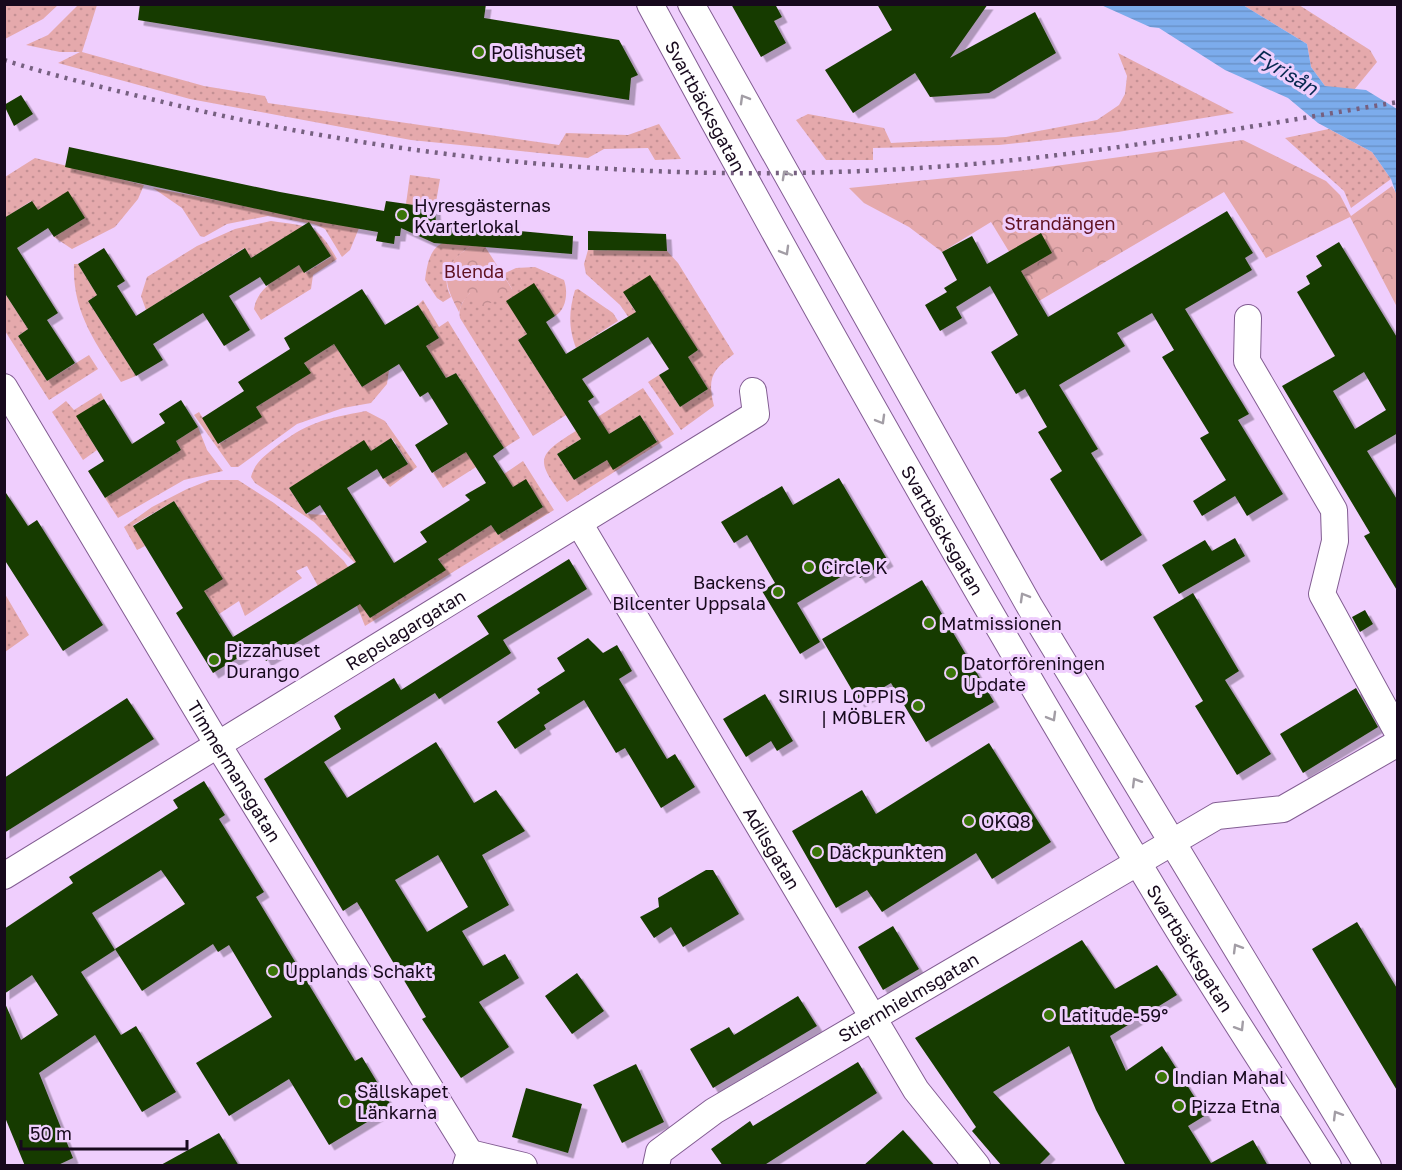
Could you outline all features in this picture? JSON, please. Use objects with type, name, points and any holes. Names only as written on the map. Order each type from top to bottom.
[{"type":"street","name":"Svartbäcksgatan","points":[[650,4],[757,200],[950,542],[1139,863],[1328,1166]]},
{"type":"street","name":"Svartbäcksgatan","points":[[691,4],[1019,588],[1368,1166]]},
{"type":"street","points":[[1248,318],[1247,361],[1334,510],[1335,541],[1322,594],[1398,733]]},
{"type":"street","name":"Timmermansgatan","points":[[4,387],[468,1159]]},
{"type":"street","name":"Repslagargatan","points":[[4,876],[756,414],[753,391]]},
{"type":"street","name":"Adilsgatan","points":[[579,523],[916,1090],[977,1166]]},
{"type":"street","points":[[1173,842],[1217,816],[1283,809],[1398,743]]},
{"type":"street","name":"Stiernhielmsgatan","points":[[656,1166],[659,1152],[714,1111],[875,1019],[1173,842]]},
{"type":"street","points":[[468,1159],[524,1166]]},
{"type":"green space","points":[[5,4],[58,5],[43,19],[5,39]]},
{"type":"green space","points":[[78,5],[97,5],[82,52],[204,86],[265,96],[268,103],[559,145],[566,133],[628,135],[659,124],[681,159],[655,160],[648,148],[604,149],[588,158],[411,140],[190,99],[58,63],[80,52],[60,52],[26,45],[48,35]]},
{"type":"green space","points":[[1243,5],[1299,5],[1370,50],[1377,62],[1354,90],[1325,86],[1311,67],[1307,44]]},
{"type":"green space","points":[[1118,53],[1234,113],[1118,132],[999,145],[873,148],[873,160],[826,160],[796,120],[808,114],[884,128],[891,143],[1006,137],[1097,120],[1119,105],[1125,94],[1127,76]]},
{"type":"green space","points":[[1329,129],[1372,152],[1391,179],[1351,208],[1344,191],[1285,138]]},
{"type":"green space","name":"Strandängen","points":[[1243,140],[1326,181],[1340,195],[1351,216],[1392,186],[1398,196],[1397,307],[1350,217],[1266,258],[1224,192],[1039,301],[991,222],[942,252],[909,227],[864,203],[849,188],[1026,170]]},
{"type":"green space","points":[[35,158],[144,185],[138,199],[115,227],[72,249],[54,237],[85,218],[38,210],[31,201],[5,218],[5,177]]},
{"type":"green space","points":[[410,175],[440,179],[435,208],[406,204]]},
{"type":"green space","points":[[153,188],[359,228],[350,250],[342,257],[325,229],[314,224],[268,216],[227,224],[204,237],[200,236],[182,208]]},
{"type":"green space","points":[[271,221],[311,229],[318,233],[330,247],[337,259],[313,275],[311,289],[261,320],[254,309],[260,294],[277,278],[299,265],[305,273],[331,257],[320,239],[282,239],[251,258],[244,248],[146,310],[141,296],[147,277],[197,246],[235,229]]},
{"type":"green space","points":[[443,243],[472,245],[459,255],[450,267],[447,281],[451,297],[443,302],[437,298],[425,280],[432,254]]},
{"type":"green space","name":"Blenda","points":[[472,245],[484,245],[512,289],[480,310],[470,293],[462,303],[459,312],[449,291],[447,275],[454,260]]},
{"type":"green space","points":[[588,250],[667,251],[678,263],[734,354],[716,370],[711,381],[714,406],[681,430],[648,382],[659,375],[680,407],[708,389],[688,357],[698,350],[623,292],[637,314],[629,318],[620,305],[586,274],[584,264]]},
{"type":"green space","points":[[74,264],[78,264],[97,295],[88,301],[136,376],[121,382],[87,327],[77,297]]},
{"type":"green space","points":[[535,267],[564,280],[566,300],[559,313],[555,316],[534,284],[507,301],[527,334],[518,340],[566,415],[533,436],[460,318],[460,311],[465,298],[470,293],[512,289],[503,274],[516,268]]},
{"type":"green space","points":[[578,289],[613,313],[618,321],[576,348],[570,319],[575,290]]},
{"type":"green space","points":[[4,292],[28,329],[18,336],[47,381],[89,355],[98,369],[49,400],[5,331]]},
{"type":"green space","points":[[423,300],[439,327],[448,321],[520,438],[504,448],[456,373],[446,378],[426,346],[439,338],[418,305]]},
{"type":"green space","points":[[334,344],[362,387],[389,370],[387,384],[371,403],[343,408],[297,424],[238,467],[231,467],[194,415],[199,412],[219,444],[261,417],[256,407],[310,373],[303,360],[312,358]]},
{"type":"green space","points":[[643,388],[674,434],[567,502],[545,468],[544,460],[547,453],[553,446],[579,429],[584,437],[557,454],[574,480],[607,460],[614,469],[657,441],[640,415],[596,442],[585,425]]},
{"type":"green space","points":[[101,393],[104,399],[77,417],[97,450],[83,460],[52,412],[66,401],[74,410]]},
{"type":"green space","points":[[366,411],[385,421],[417,467],[390,487],[383,479],[408,463],[392,438],[371,451],[289,488],[306,514],[327,515],[361,569],[314,522],[255,483],[251,477],[262,458],[306,427],[327,419]]},
{"type":"green space","points":[[198,427],[207,450],[223,471],[184,480],[118,518],[105,498],[181,450],[176,441]]},
{"type":"green space","points":[[463,446],[476,467],[443,488],[433,473],[457,457]]},
{"type":"green space","points":[[523,461],[554,510],[365,626],[357,606],[334,576],[318,586],[307,566],[296,571],[302,578],[245,616],[239,601],[219,614],[206,594],[181,605],[223,579],[174,501],[133,525],[145,546],[137,550],[124,527],[152,507],[187,489],[210,480],[238,480],[274,503],[318,537],[343,560],[362,586],[353,592],[370,618],[445,570],[438,558],[491,525],[498,535],[543,507],[526,480],[513,487],[504,474]]},
{"type":"green space","points":[[5,594],[29,635],[4,652]]},
{"type":"water","name":"Fyrisån","points":[[1101,5],[1243,5],[1307,44],[1311,67],[1325,86],[1366,90],[1397,109],[1397,196],[1391,179],[1372,152],[1318,123],[1288,98],[1225,70],[1159,28],[1150,27]]},
{"type":"building","name":"Polishuset","points":[[140,4],[486,4],[484,18],[619,40],[638,75],[631,78],[629,100],[138,20]]},
{"type":"building","points":[[731,4],[775,4],[782,17],[774,21],[786,43],[761,57]]},
{"type":"building","points":[[877,4],[988,4],[950,58],[1035,12],[1056,53],[989,93],[930,97],[915,73],[853,113],[825,70],[892,30]]},
{"type":"building","points":[[21,95],[33,114],[14,126],[4,105]]},
{"type":"building","points":[[69,147],[280,192],[384,211],[386,201],[435,208],[436,223],[573,236],[572,254],[434,243],[401,228],[400,236],[395,236],[394,244],[376,241],[378,232],[308,220],[65,167]]},
{"type":"building","points":[[68,191],[85,218],[54,237],[48,228],[17,248],[58,313],[47,320],[75,363],[47,381],[18,336],[28,329],[4,292],[4,218],[32,201],[38,210]]},
{"type":"building","points":[[1227,211],[1253,253],[1245,258],[1252,270],[1185,309],[1249,414],[1238,420],[1283,494],[1247,516],[1235,496],[1202,516],[1193,501],[1226,480],[1200,438],[1209,433],[1162,357],[1174,350],[1152,313],[1117,333],[1125,346],[1059,385],[1098,449],[1091,453],[1142,535],[1101,561],[1050,479],[1062,471],[1038,432],[1047,427],[1025,389],[1016,394],[991,352],[1018,335],[990,286],[956,307],[962,318],[940,331],[925,305],[947,292],[944,288],[957,280],[942,252],[972,236],[987,264],[1041,233],[1052,253],[1021,271],[1048,317]]},
{"type":"building","points":[[309,222],[331,256],[304,273],[299,265],[266,286],[260,277],[229,296],[250,330],[224,346],[203,313],[153,344],[163,360],[136,376],[88,301],[97,295],[78,264],[104,248],[125,281],[117,286],[136,316],[245,248],[251,258]]},
{"type":"building","points":[[588,231],[666,234],[667,251],[588,250]]},
{"type":"building","points":[[1339,242],[1398,339],[1398,433],[1367,451],[1398,501],[1398,592],[1364,536],[1370,533],[1282,386],[1335,356],[1297,292],[1310,284],[1306,276],[1322,266],[1316,256]],"holes":[[[1364,372],[1386,410],[1355,429],[1333,391]]]},
{"type":"building","points":[[650,275],[698,350],[688,357],[708,389],[680,407],[659,375],[669,369],[648,337],[582,379],[594,397],[588,401],[609,434],[640,415],[657,442],[613,470],[607,460],[574,480],[557,454],[581,439],[518,340],[527,334],[506,301],[534,283],[555,316],[546,322],[566,354],[636,312],[623,292]]},
{"type":"building","points":[[362,289],[385,325],[418,305],[439,338],[426,346],[446,378],[456,373],[504,448],[493,456],[513,487],[526,479],[543,507],[498,535],[491,525],[438,559],[446,570],[370,618],[360,604],[266,661],[258,646],[213,673],[176,613],[183,608],[133,526],[174,501],[223,579],[204,591],[233,637],[356,562],[320,505],[306,514],[289,488],[364,440],[371,451],[391,438],[408,464],[383,479],[377,469],[347,488],[394,563],[427,542],[420,532],[470,500],[465,495],[486,483],[466,452],[432,473],[415,445],[448,424],[428,392],[420,397],[399,364],[362,387],[334,344],[304,363],[311,373],[256,407],[262,417],[218,444],[202,418],[244,391],[238,382],[290,349],[284,338]]},
{"type":"building","points":[[104,399],[132,444],[165,423],[159,414],[181,400],[198,427],[176,441],[181,450],[105,498],[88,471],[104,461],[76,416]]},
{"type":"building","name":"Circle K","points":[[839,478],[888,561],[860,578],[854,569],[797,603],[820,642],[800,654],[762,591],[775,583],[747,535],[734,543],[721,522],[782,486],[793,505]]},
{"type":"building","points":[[4,490],[28,526],[37,520],[103,625],[63,651],[4,559]]},
{"type":"building","points":[[1235,538],[1245,556],[1179,594],[1162,565],[1205,540],[1212,551]]},
{"type":"building","points":[[569,559],[587,589],[503,640],[511,653],[439,699],[435,693],[324,762],[347,798],[436,742],[474,803],[496,790],[525,831],[482,855],[509,905],[462,931],[483,966],[505,954],[519,978],[479,1002],[509,1047],[461,1078],[422,1019],[426,1017],[357,902],[343,911],[264,779],[341,729],[334,716],[341,711],[394,678],[401,690],[489,634],[477,616]],"holes":[[[438,855],[468,907],[427,932],[395,880]]]},
{"type":"building","points":[[922,580],[994,702],[926,742],[891,683],[859,702],[822,639]]},
{"type":"building","points":[[1193,593],[1239,671],[1225,680],[1271,754],[1237,775],[1195,706],[1203,701],[1153,617]]},
{"type":"building","points":[[1365,610],[1373,624],[1360,632],[1352,617]]},
{"type":"building","points":[[588,638],[603,653],[617,645],[632,671],[619,679],[667,759],[675,754],[695,787],[661,808],[625,748],[616,753],[584,700],[544,725],[546,729],[515,749],[497,722],[540,693],[537,689],[565,671],[557,658]]},
{"type":"building","points":[[1356,688],[1378,727],[1303,773],[1280,734]]},
{"type":"building","points":[[765,694],[793,741],[777,751],[771,741],[746,757],[723,719]]},
{"type":"building","points":[[127,698],[154,739],[4,833],[4,778]]},
{"type":"building","points":[[989,743],[1051,842],[992,879],[976,853],[882,912],[867,890],[836,908],[792,831],[862,790],[876,814]]},
{"type":"building","points":[[204,781],[225,815],[219,819],[264,892],[256,897],[355,1061],[362,1057],[392,1107],[329,1145],[289,1079],[229,1116],[196,1063],[272,1017],[229,945],[218,952],[213,944],[142,991],[115,949],[185,904],[161,870],[92,913],[115,950],[81,972],[121,1035],[136,1026],[176,1092],[142,1112],[95,1035],[39,1073],[73,1158],[56,1166],[25,1166],[4,1115],[4,1001],[21,1040],[58,1015],[32,975],[4,994],[4,929],[73,883],[69,877],[178,808],[173,800]]},
{"type":"building","points":[[706,870],[713,870],[739,914],[683,947],[671,927],[654,938],[640,917],[659,907],[658,898]]},
{"type":"building","points":[[1357,922],[1398,990],[1398,1092],[1312,949]]},
{"type":"building","points":[[893,926],[919,969],[883,990],[858,947]]},
{"type":"building","points":[[1082,940],[1115,989],[1157,965],[1177,995],[1110,1036],[1126,1071],[1162,1046],[1206,1115],[1188,1126],[1211,1163],[1253,1140],[1268,1166],[1126,1166],[1096,1110],[1069,1046],[993,1092],[1050,1154],[1038,1166],[1002,1166],[972,1131],[976,1127],[915,1038]]},
{"type":"building","points":[[577,973],[604,1011],[572,1034],[545,996]]},
{"type":"building","points":[[798,996],[817,1026],[713,1088],[690,1049],[729,1027],[734,1035]]},
{"type":"building","points":[[858,1062],[877,1093],[763,1166],[723,1166],[711,1149],[750,1121],[753,1126]]},
{"type":"building","points":[[636,1064],[664,1122],[622,1143],[593,1085]]},
{"type":"building","points":[[526,1088],[582,1104],[568,1153],[512,1137]]},
{"type":"building","points":[[903,1130],[935,1166],[863,1166]]},
{"type":"building","points":[[219,1133],[239,1166],[159,1166]]},
{"type":"railway","points":[[4,60],[61,77],[155,100],[257,123],[360,142],[463,156],[567,166],[671,172],[775,173],[880,170],[1036,158],[1140,144],[1398,102]]},
{"type":"place","name":"Polishuset","points":[[479,52]]},
{"type":"place","name":"Hyresgästernas Kvarterlokal","points":[[402,215]]},
{"type":"place","name":"Circle K","points":[[809,567]]},
{"type":"place","name":"Backens Bilcenter Uppsala","points":[[778,592]]},
{"type":"place","name":"Matmissionen","points":[[929,623]]},
{"type":"place","name":"Pizzahuset Durango","points":[[214,660]]},
{"type":"place","name":"Datorföreningen Update","points":[[951,673]]},
{"type":"place","name":"SIRIUS LOPPIS | MÖBLER","points":[[918,706]]},
{"type":"place","name":"OKQ8","points":[[969,821]]},
{"type":"place","name":"Däckpunkten","points":[[817,852]]},
{"type":"place","name":"Upplands Schakt","points":[[273,971]]},
{"type":"place","name":"Latitude-59°","points":[[1049,1015]]},
{"type":"place","name":"Indian Mahal","points":[[1162,1077]]},
{"type":"place","name":"Sällskapet Länkarna","points":[[345,1101]]},
{"type":"place","name":"Pizza Etna","points":[[1179,1106]]}]
